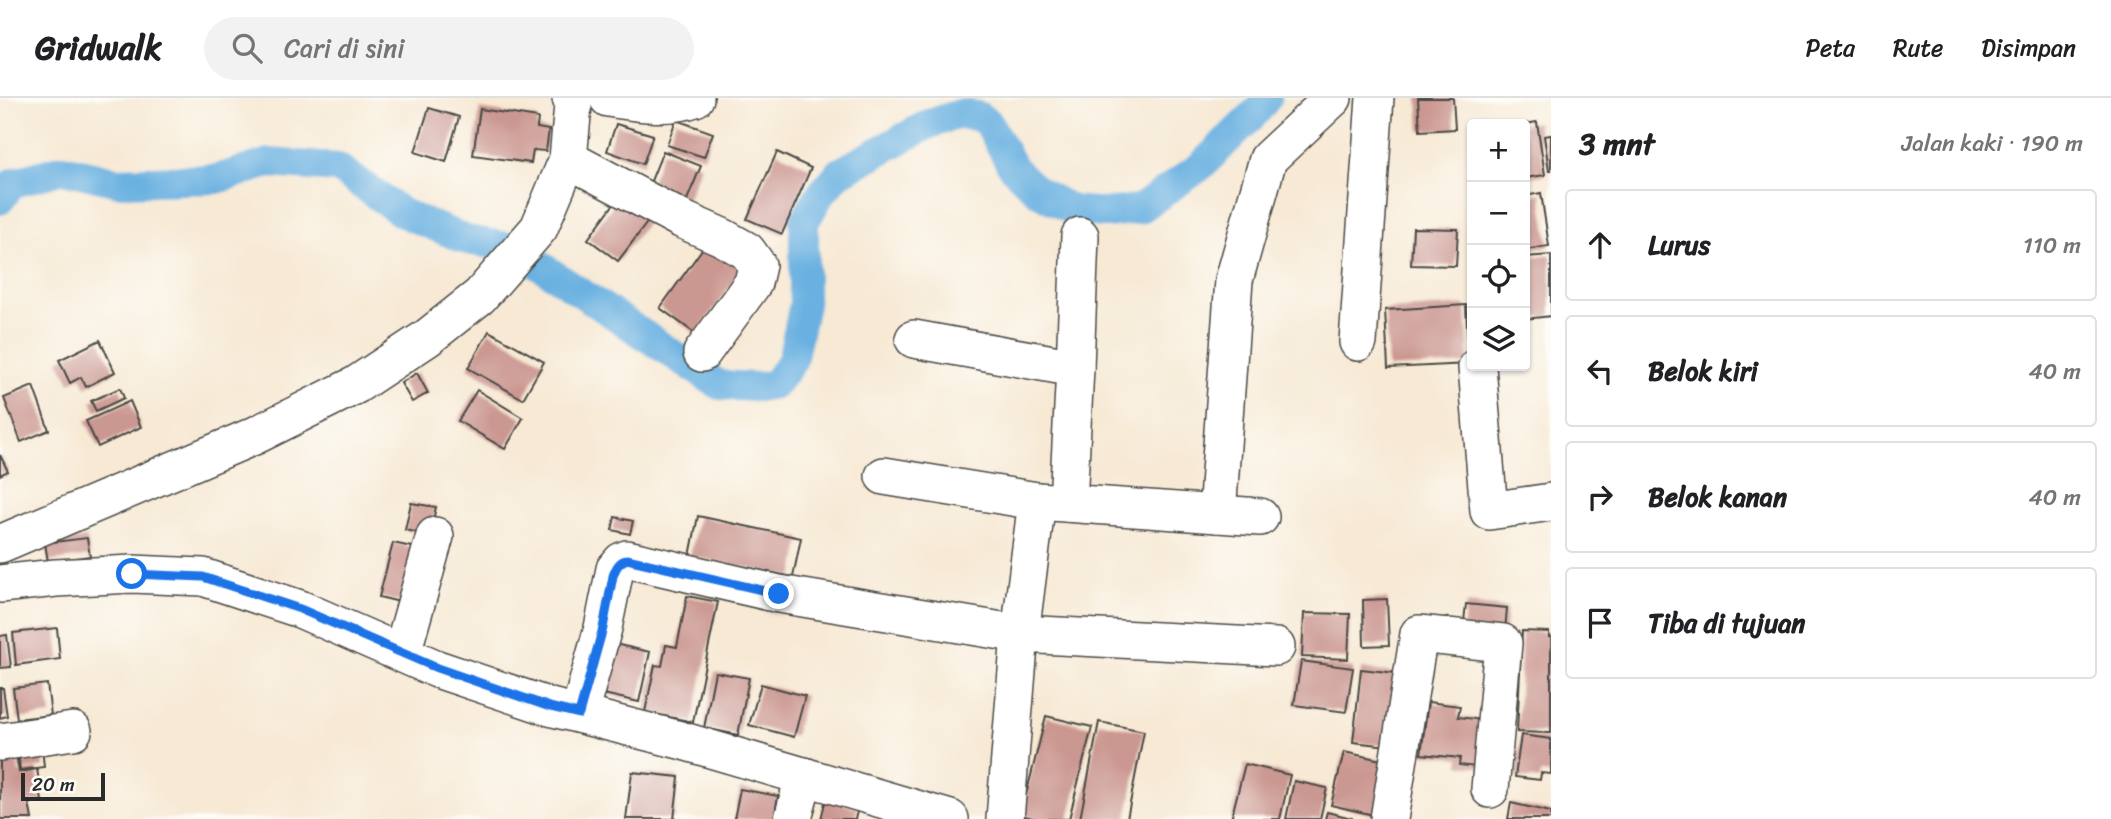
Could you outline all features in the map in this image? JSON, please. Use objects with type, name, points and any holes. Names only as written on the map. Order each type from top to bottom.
[{"type":"street","points":[[0,544],[254,436],[356,385],[427,338],[480,296],[539,228],[568,159],[573,106],[571,98]]},
{"type":"street","points":[[608,98],[663,104],[695,98]]},
{"type":"street","points":[[1217,514],[1237,268],[1268,159],[1334,98]]},
{"type":"street","points":[[1358,342],[1375,98]]},
{"type":"street","points":[[568,159],[738,246],[747,251],[757,264],[753,283],[702,353]]},
{"type":"street","points":[[1005,819],[1020,634],[1053,502],[1075,368],[1080,236]]},
{"type":"street","points":[[914,339],[1075,368]]},
{"type":"street","points":[[1477,371],[1489,511],[1551,502]]},
{"type":"street","points":[[884,476],[1053,502],[1260,517]]},
{"type":"street","points":[[402,653],[435,536]]},
{"type":"street","points":[[579,714],[603,628],[615,569],[627,559],[779,594],[1020,634],[1276,647]]},
{"type":"street","points":[[0,584],[132,574],[203,577],[300,609],[450,673],[550,707],[680,740],[928,816]]},
{"type":"street","points":[[1389,819],[1419,634],[1503,643],[1490,789]]},
{"type":"street","points":[[0,742],[73,732]]},
{"type":"street","points":[[793,819],[804,776]]},
{"type":"building","points":[[1418,98],[1453,98],[1455,129],[1420,131]]},
{"type":"building","points":[[429,108],[459,117],[446,162],[415,152]]},
{"type":"building","points":[[480,109],[538,118],[537,128],[549,130],[546,151],[533,150],[531,163],[473,155]]},
{"type":"building","points":[[676,120],[713,133],[704,157],[667,145]]},
{"type":"building","points":[[1537,122],[1545,175],[1530,177],[1530,123]]},
{"type":"building","points":[[616,124],[653,135],[643,164],[607,151]]},
{"type":"building","points":[[1551,135],[1551,171],[1549,171],[1544,136]]},
{"type":"building","points":[[663,151],[701,166],[687,200],[649,186]]},
{"type":"building","points":[[777,152],[811,168],[782,234],[747,219]]},
{"type":"building","points":[[1541,193],[1549,246],[1530,249],[1530,195]]},
{"type":"building","points":[[619,197],[649,220],[618,261],[588,239]]},
{"type":"building","points":[[1413,228],[1458,229],[1456,266],[1411,265]]},
{"type":"building","points":[[708,241],[744,267],[696,334],[660,308]]},
{"type":"building","points":[[1551,255],[1551,316],[1530,318],[1530,257]]},
{"type":"building","points":[[1466,305],[1467,364],[1388,368],[1385,310]]},
{"type":"building","points":[[489,331],[544,362],[523,399],[468,368]]},
{"type":"building","points":[[100,340],[115,372],[86,387],[81,377],[70,383],[59,360]]},
{"type":"building","points":[[417,373],[428,393],[412,402],[401,383]]},
{"type":"building","points":[[33,386],[49,430],[21,442],[4,398]]},
{"type":"building","points":[[120,388],[124,398],[96,411],[91,401]]},
{"type":"building","points":[[477,390],[523,418],[505,449],[458,421]]},
{"type":"building","points":[[130,401],[141,427],[98,447],[86,421]]},
{"type":"building","points":[[0,455],[8,471],[0,475]]},
{"type":"building","points":[[411,503],[436,507],[430,535],[405,530]]},
{"type":"building","points":[[698,516],[801,538],[793,577],[690,556]]},
{"type":"building","points":[[615,517],[633,521],[630,534],[612,530]]},
{"type":"building","points":[[87,538],[90,556],[48,562],[45,543]]},
{"type":"building","points":[[393,543],[421,549],[408,604],[379,597]]},
{"type":"building","points":[[687,596],[718,602],[693,722],[645,712],[655,665],[662,666],[666,645],[677,647]]},
{"type":"building","points":[[1387,599],[1389,645],[1364,646],[1363,600]]},
{"type":"building","points":[[1466,604],[1507,608],[1504,642],[1462,638]]},
{"type":"building","points":[[1304,613],[1350,614],[1348,659],[1302,657]]},
{"type":"building","points":[[57,628],[60,659],[16,665],[13,633]]},
{"type":"building","points":[[1522,631],[1549,632],[1551,637],[1551,733],[1517,732]]},
{"type":"building","points":[[7,635],[11,667],[0,668],[0,636]]},
{"type":"building","points":[[610,643],[650,652],[639,702],[599,693]]},
{"type":"building","points":[[1301,661],[1353,668],[1346,712],[1294,705]]},
{"type":"building","points":[[1361,669],[1405,674],[1396,747],[1353,742]]},
{"type":"building","points":[[715,672],[749,678],[738,735],[704,728]]},
{"type":"building","points":[[47,684],[51,715],[17,719],[13,688]]},
{"type":"building","points":[[761,684],[805,696],[794,737],[749,725]]},
{"type":"building","points":[[0,688],[3,688],[7,716],[0,718]]},
{"type":"building","points":[[1428,702],[1460,706],[1458,717],[1499,722],[1493,769],[1459,765],[1460,758],[1421,754]]},
{"type":"building","points":[[1046,716],[1092,727],[1069,819],[1036,819],[1021,815]]},
{"type":"building","points":[[1099,722],[1144,731],[1127,819],[1080,819]]},
{"type":"building","points":[[1521,735],[1551,739],[1551,774],[1541,773],[1540,780],[1515,777]]},
{"type":"building","points":[[42,747],[44,767],[20,770],[18,750]]},
{"type":"building","points":[[1344,752],[1395,763],[1382,817],[1331,805]]},
{"type":"building","points":[[16,753],[19,772],[37,769],[42,801],[29,803],[32,819],[0,819],[0,756]]},
{"type":"building","points":[[1245,764],[1290,775],[1280,819],[1231,819]]},
{"type":"building","points":[[632,772],[679,777],[674,819],[626,819]]},
{"type":"building","points":[[1294,781],[1327,788],[1320,819],[1286,819]]},
{"type":"building","points":[[740,789],[778,796],[774,819],[734,819]]},
{"type":"building","points":[[826,799],[858,808],[855,819],[821,819]]},
{"type":"building","points":[[1511,803],[1551,812],[1551,819],[1508,819]]},
{"type":"building","points":[[1327,812],[1352,818],[1352,819],[1325,819]]},
{"type":"waterway","points":[[0,200],[13,183],[63,169],[118,182],[217,179],[269,163],[338,168],[402,213],[467,240],[514,248],[719,385],[758,387],[775,384],[792,361],[804,304],[804,222],[820,195],[839,173],[929,124],[959,114],[978,116],[989,124],[1013,168],[1037,191],[1072,210],[1106,213],[1140,209],[1201,166],[1267,98]]},
{"type":"route","points":[[132,574],[203,577],[300,609],[437,668],[550,707],[579,714],[603,628],[613,576],[622,561],[627,559],[779,594]]}]
